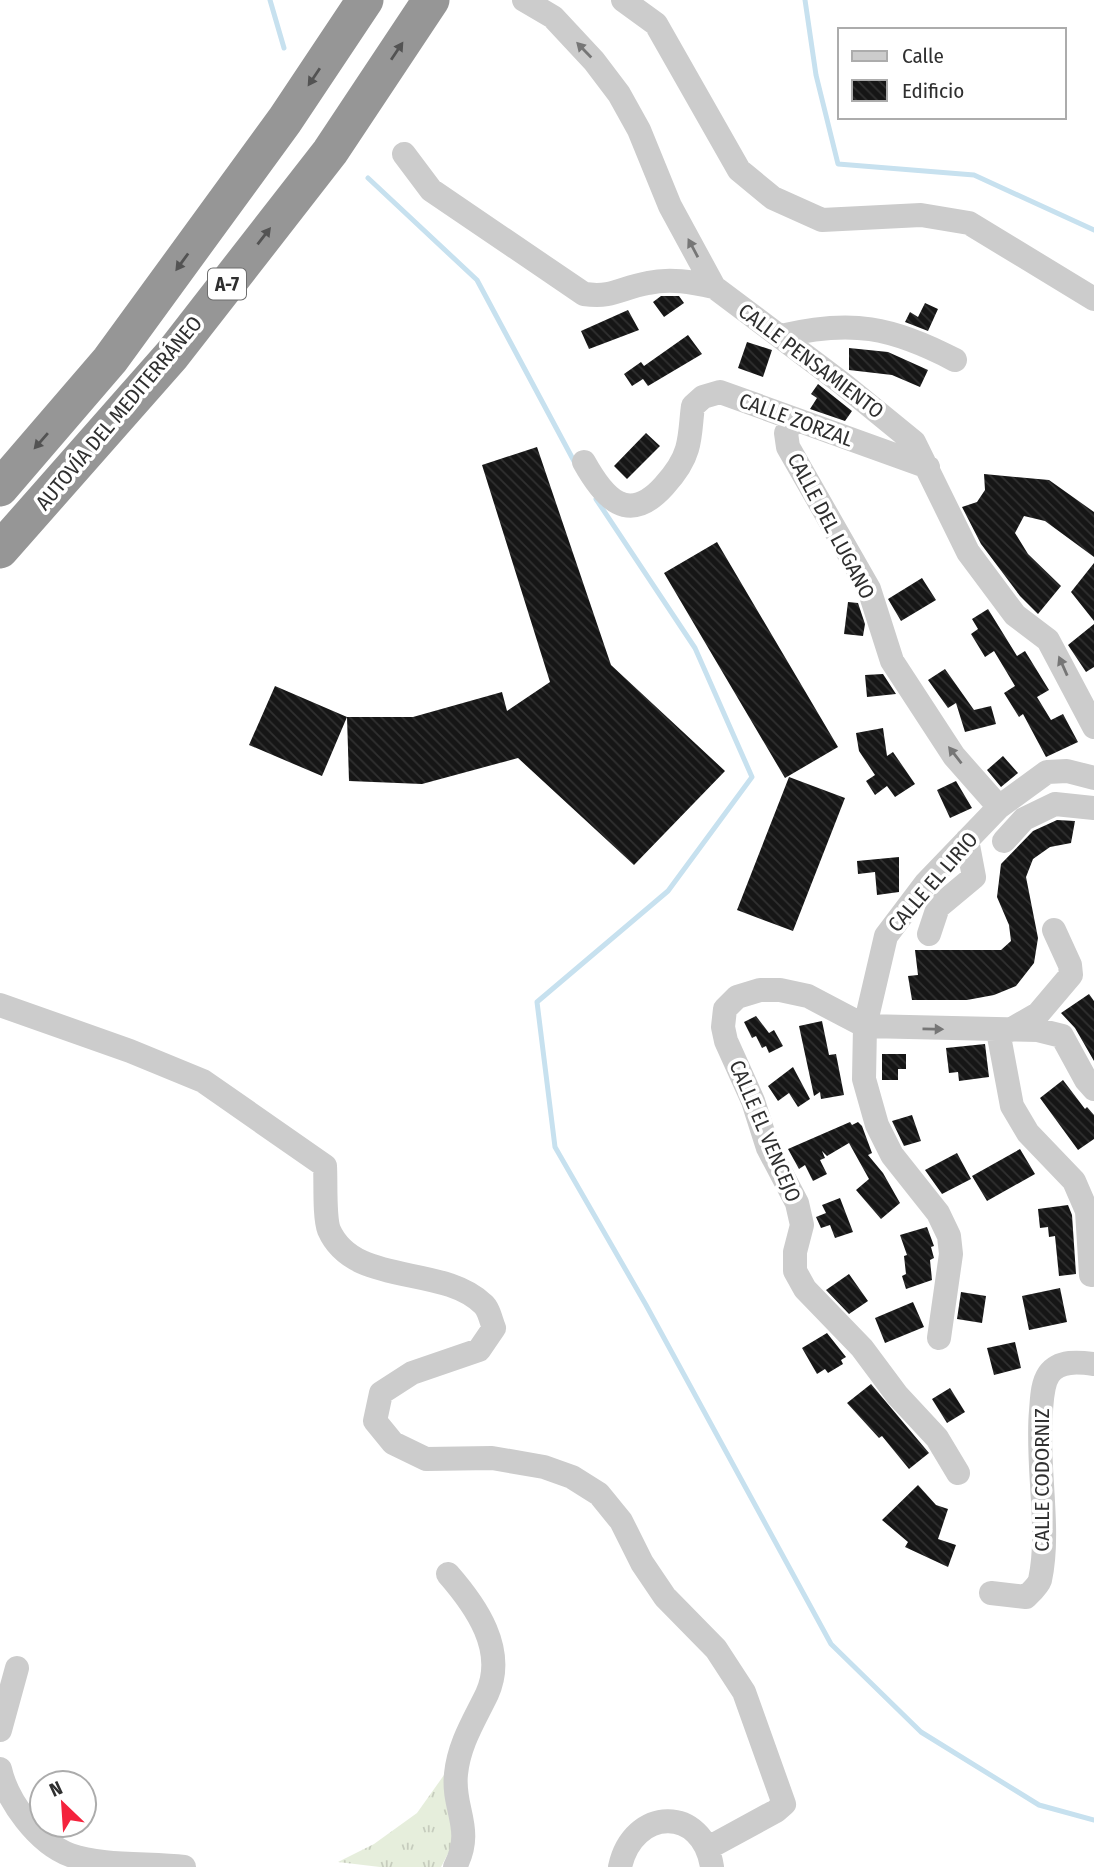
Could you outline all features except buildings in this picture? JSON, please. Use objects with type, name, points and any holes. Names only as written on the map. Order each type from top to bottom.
[{"type":"highway","name":"AUTOVÍA DEL MEDITERRÁNEO","points":[[0,488],[110,360],[285,120],[365,0]]},
{"type":"highway","name":"AUTOVÍA DEL MEDITERRÁNEO","points":[[0,550],[180,344],[330,152],[431,0]]},
{"type":"street","name":"CALLE PENSAMIENTO","points":[[524,0],[552,17],[594,61],[619,94],[639,130],[670,206],[714,287],[748,315],[781,336],[914,442],[968,552],[1015,615],[1048,640],[1061,659],[1075,695],[1094,727]]},
{"type":"street","points":[[623,0],[656,24],[739,170],[773,198],[822,220],[920,215],[969,223],[1094,299]]},
{"type":"street","points":[[404,154],[431,190],[583,294],[605,297],[648,282],[685,281],[714,287]]},
{"type":"street","points":[[781,336],[836,326],[867,328],[917,340],[956,360]]},
{"type":"street","name":"CALLE ZORZAL","points":[[584,462],[610,499],[626,507],[643,504],[676,473],[687,449],[693,406],[703,397],[720,392],[928,467]]},
{"type":"street","name":"CALLE DEL LUGANO","points":[[793,419],[786,433],[788,447],[869,589],[892,661],[954,756],[999,807]]},
{"type":"street","name":"CALLE EL LIRIO","points":[[939,1338],[951,1254],[948,1236],[938,1213],[892,1155],[877,1125],[864,1079],[865,1026],[886,936],[926,883],[999,807],[1047,772],[1067,771],[1094,778]]},
{"type":"street","points":[[1003,841],[1024,819],[1055,804],[1094,808]]},
{"type":"street","points":[[929,934],[938,907],[974,877],[967,840]]},
{"type":"street","points":[[1003,1031],[1038,1014],[1071,975],[1070,965],[1054,930]]},
{"type":"street","name":"CALLE EL VENCEJO","points":[[865,1026],[808,996],[780,990],[760,990],[737,997],[725,1009],[723,1027],[726,1041],[753,1101],[768,1148],[797,1203],[802,1225],[795,1252],[794,1271],[805,1289],[862,1348],[897,1395],[937,1438],[958,1473]]},
{"type":"street","points":[[0,1005],[130,1051],[203,1081],[325,1166],[329,1229],[352,1258],[382,1269],[427,1278],[463,1290],[485,1305],[494,1328],[480,1350],[412,1373],[381,1393],[375,1421],[393,1443],[426,1459],[492,1458],[544,1467],[572,1477],[600,1494],[621,1521],[642,1563],[665,1597],[716,1649],[744,1692],[781,1796],[706,1850],[682,1823],[655,1821],[638,1831],[623,1851],[620,1867]]},
{"type":"street","points":[[865,1026],[1038,1030],[1062,1036],[1094,1089]]},
{"type":"street","points":[[1003,1031],[1012,1106],[1028,1133],[1074,1181],[1087,1211],[1091,1275]]},
{"type":"street","name":"CALLE CODORNIZ","points":[[991,1593],[1027,1597],[1040,1583],[1042,1543],[1038,1437],[1043,1389],[1049,1373],[1061,1365],[1077,1362],[1094,1364]]},
{"type":"street","points":[[448,1574],[480,1615],[492,1651],[488,1691],[465,1736],[455,1776],[465,1849],[455,1867]]},
{"type":"street","points":[[0,1730],[17,1668]]},
{"type":"street","points":[[0,1769],[4,1788],[25,1821],[67,1854],[93,1861],[184,1867]]},
{"type":"green space","points":[[449,1768],[453,1844],[441,1867],[380,1867],[338,1862],[374,1844],[417,1813]]},
{"type":"waterway","points":[[270,0],[284,48]]},
{"type":"waterway","points":[[805,0],[816,75],[838,164],[974,175],[1094,230]]},
{"type":"waterway","points":[[368,178],[477,280],[575,463]]},
{"type":"waterway","points":[[596,499],[695,648],[752,777],[668,891],[537,1002],[555,1147],[646,1305],[831,1644],[921,1732],[1039,1805],[1094,1820]]}]
